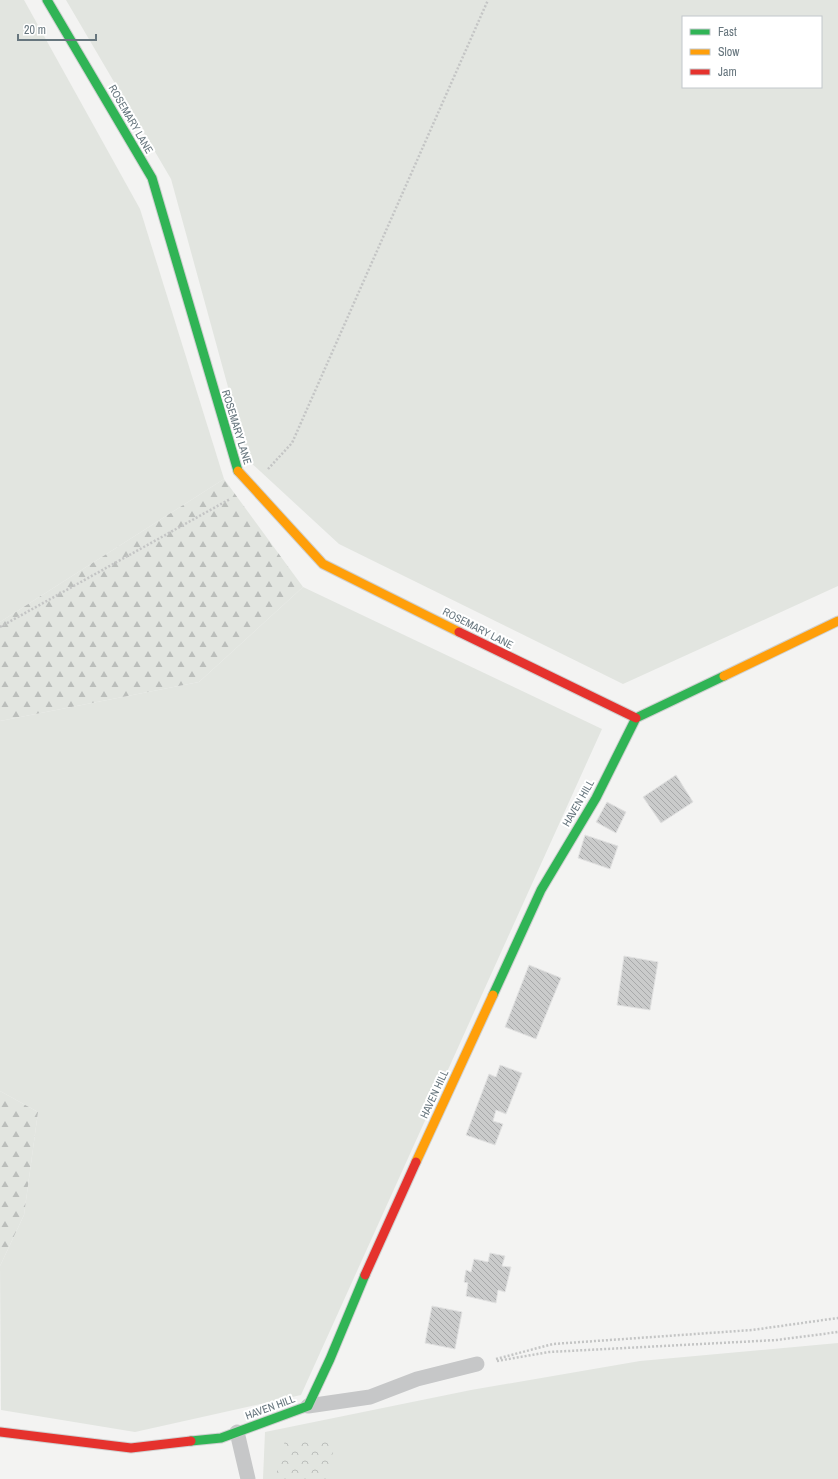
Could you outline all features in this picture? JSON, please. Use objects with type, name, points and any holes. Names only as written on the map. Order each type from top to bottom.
[{"type":"street","name":"ROSEMARY LANE","points":[[47,0],[152,178],[236,469],[323,564],[537,671],[636,718]]},
{"type":"street","points":[[636,718],[838,621]]},
{"type":"street","name":"HAVEN HILL","points":[[0,1432],[131,1448],[221,1438],[308,1406],[330,1359],[382,1236],[541,890],[596,798],[636,718]]},
{"type":"lane","points":[[308,1406],[370,1397],[417,1379],[477,1364]]},
{"type":"lane","points":[[237,1432],[248,1479]]},
{"type":"path","points":[[0,627],[252,486],[292,442],[488,0]]},
{"type":"path","points":[[477,1364],[553,1344],[752,1330],[838,1318]]},
{"type":"path","points":[[477,1364],[549,1352],[777,1340],[838,1332]]},
{"type":"green space","points":[[0,0],[24,0],[140,209],[224,479],[0,622]]},
{"type":"green space","points":[[66,0],[838,0],[838,586],[623,684],[339,544],[248,460],[171,179]]},
{"type":"green space","points":[[224,479],[303,587],[199,682],[0,721],[0,622]]},
{"type":"green space","points":[[303,587],[602,729],[301,1395],[135,1432],[1,1410],[0,1266],[24,1215],[38,1112],[0,1091],[0,721],[199,682]]},
{"type":"green space","points":[[0,1091],[38,1112],[24,1215],[0,1266]]},
{"type":"green space","points":[[838,1343],[838,1479],[263,1479],[265,1432],[471,1390],[640,1361]]},
{"type":"green space","points":[[285,1440],[336,1441],[326,1479],[275,1479]]},
{"type":"building","points":[[676,775],[693,802],[661,823],[643,797]]},
{"type":"building","points":[[607,802],[626,812],[616,833],[596,822]]},
{"type":"building","points":[[585,835],[618,846],[610,869],[578,858]]},
{"type":"building","points":[[624,956],[658,962],[650,1010],[617,1005]]},
{"type":"building","points":[[529,965],[561,978],[536,1039],[505,1027]]},
{"type":"building","points":[[500,1065],[522,1073],[506,1114],[496,1110],[493,1121],[503,1124],[495,1145],[466,1135],[489,1074],[496,1077]]},
{"type":"building","points":[[490,1253],[505,1256],[502,1266],[511,1267],[505,1292],[498,1290],[496,1303],[466,1296],[468,1283],[464,1282],[466,1270],[471,1272],[474,1259],[488,1262]]},
{"type":"building","points":[[432,1306],[462,1312],[455,1349],[425,1343]]},
{"type":"traffic: fast","points":[[47,0],[152,178],[238,471]]},
{"type":"traffic: fast","points":[[493,995],[541,890],[596,798],[636,718],[724,676]]},
{"type":"traffic: fast","points":[[191,1441],[221,1438],[308,1406],[330,1359],[365,1275]]},
{"type":"traffic: slow","points":[[238,471],[323,564],[459,632]]},
{"type":"traffic: slow","points":[[724,676],[838,621]]},
{"type":"traffic: slow","points":[[416,1162],[493,995]]},
{"type":"traffic: jam","points":[[459,632],[636,718]]},
{"type":"traffic: jam","points":[[365,1275],[416,1162]]},
{"type":"traffic: jam","points":[[0,1432],[131,1448],[191,1441]]}]
